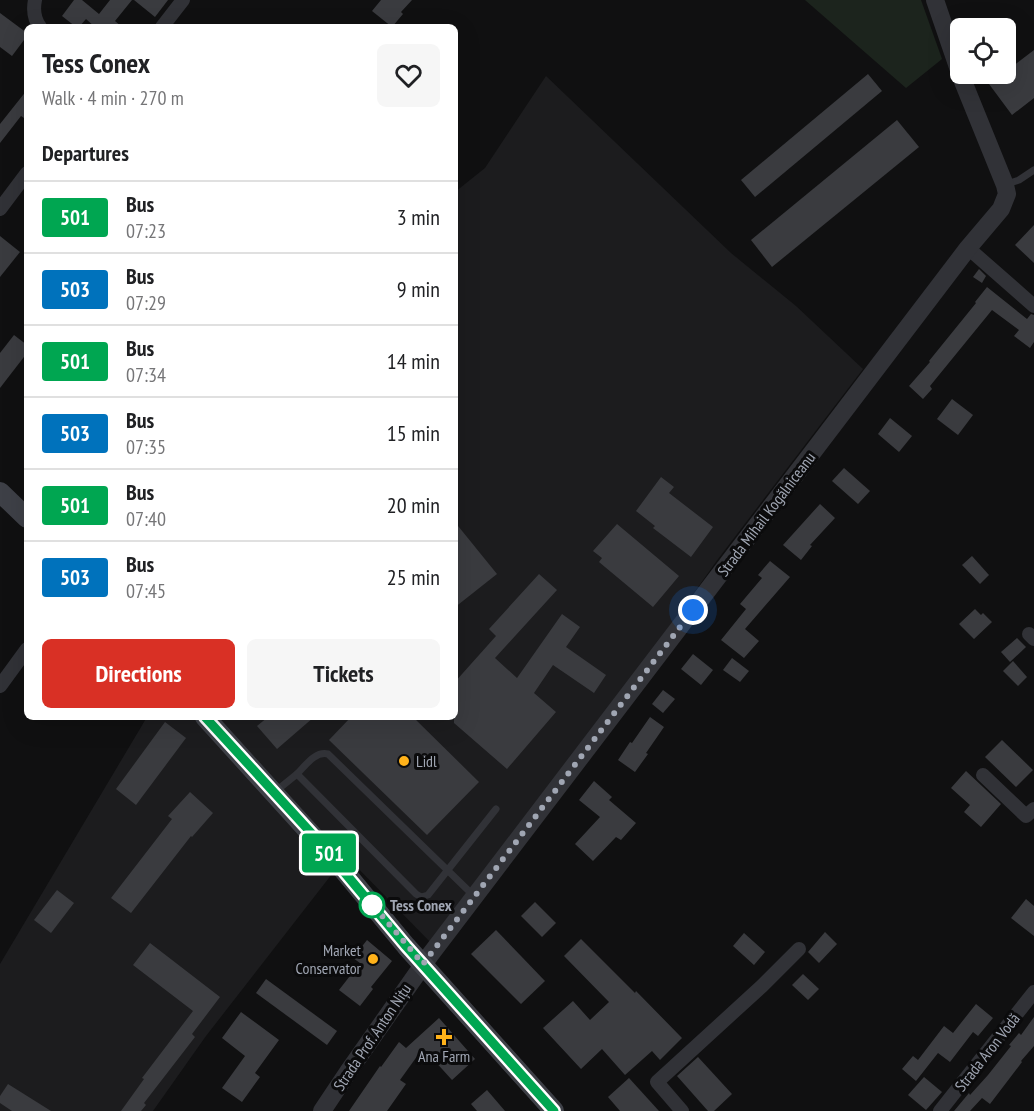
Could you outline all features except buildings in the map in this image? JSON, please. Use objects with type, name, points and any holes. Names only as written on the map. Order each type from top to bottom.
[{"type":"main road","points":[[0,492],[24,515]]},
{"type":"main road","points":[[209,720],[275,792],[423,964],[554,1111]]},
{"type":"street","points":[[35,0],[35,17],[38,24]]},
{"type":"street","points":[[164,24],[183,0]]},
{"type":"street","points":[[935,0],[950,44]]},
{"type":"street","points":[[964,84],[1005,185]]},
{"type":"street","points":[[0,209],[24,177]]},
{"type":"street","name":"Strada Mihail Kogălniceanu","points":[[423,964],[968,248],[1001,208],[1007,194],[1005,185]]},
{"type":"street","points":[[968,248],[1034,306]]},
{"type":"street","points":[[0,686],[24,653]]},
{"type":"street","points":[[983,775],[1026,816],[1034,809]]},
{"type":"street","points":[[682,1111],[657,1082],[762,987],[799,949]]},
{"type":"street","name":"Strada Prof. Anton Nițu","points":[[322,1111],[423,964]]},
{"type":"street","name":"Strada Aron Vodă","points":[[940,1111],[1034,992]]},
{"type":"lane","points":[[1005,185],[1019,180],[1034,170]]},
{"type":"lane","points":[[275,792],[317,754],[328,754],[475,897]]},
{"type":"lane","points":[[297,774],[421,897],[428,895],[496,809]]},
{"type":"shaded area","points":[[805,0],[921,0],[942,59],[906,88]]},
{"type":"shaded area","points":[[546,76],[731,253],[796,306],[863,369],[718,559],[652,652],[433,945],[346,856],[206,1036],[153,1111],[0,1111],[0,964],[145,720],[458,720],[458,190],[485,168]]},
{"type":"bus line","name":"501","points":[[208,720],[314,836],[406,946],[554,1111]]},
{"type":"place","name":"Lidl","points":[[404,761]]},
{"type":"place","name":"Tess Conex","points":[[372,905]]},
{"type":"place","name":"Market Conservator","points":[[373,959]]},
{"type":"place","name":"Ana Farm","points":[[444,1037]]},
{"type":"route","points":[[372,905],[367,898],[423,964],[693,610]]}]
